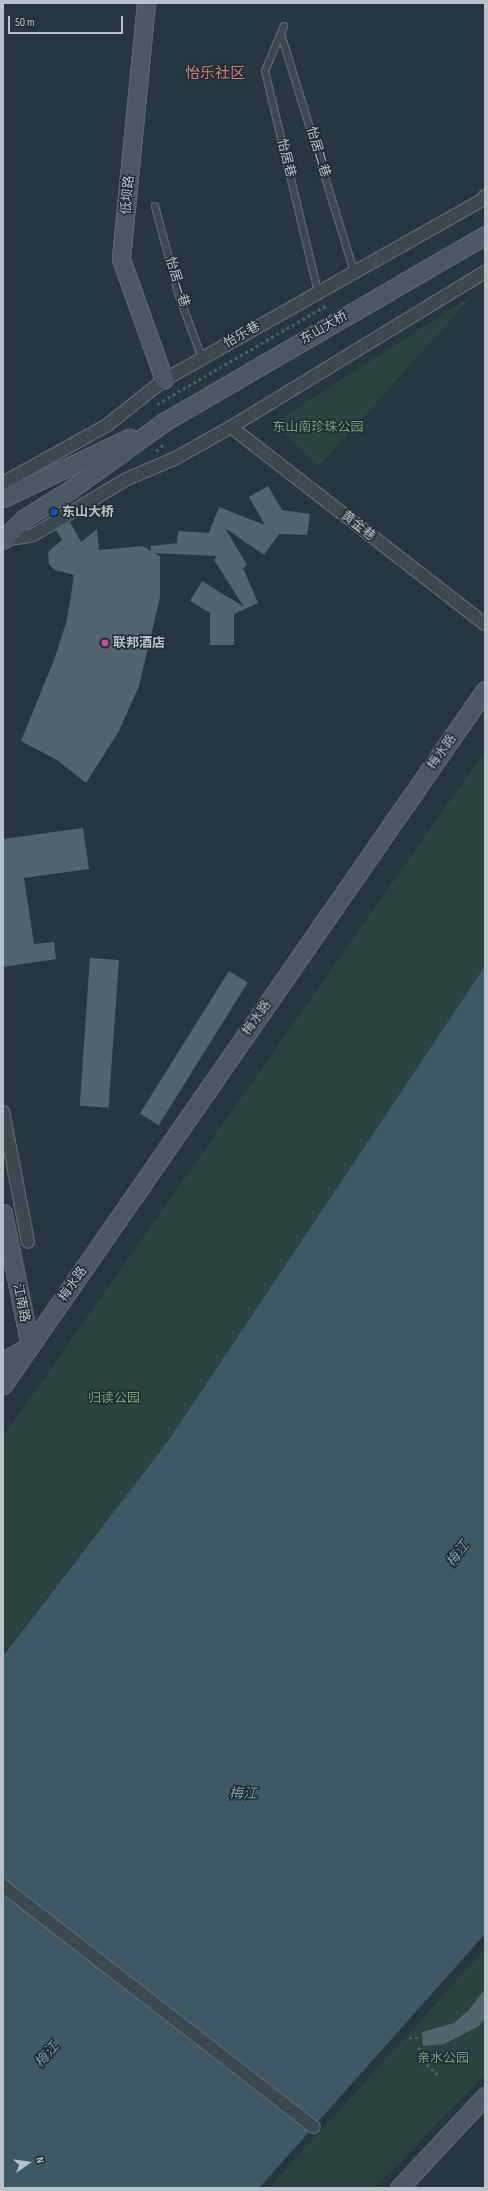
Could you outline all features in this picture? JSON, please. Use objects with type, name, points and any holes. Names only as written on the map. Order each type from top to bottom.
[{"type":"main road","name":"低坝路","points":[[146,3],[121,259],[164,380]]},
{"type":"main road","name":"东山大桥","points":[[164,422],[485,235]]},
{"type":"main road","points":[[3,498],[164,422]]},
{"type":"main road","points":[[3,540],[23,519],[70,490],[164,422]]},
{"type":"main road","name":"梅水路","points":[[3,1385],[485,690]]},
{"type":"main road","name":"江南路","points":[[3,1213],[30,1346]]},
{"type":"main road","name":"梅水路","points":[[3,1360],[30,1346]]},
{"type":"main road","points":[[399,2188],[485,2096]]},
{"type":"street","name":"怡乐巷","points":[[3,482],[106,426],[164,380],[354,271],[481,201],[485,196]]},
{"type":"street","points":[[3,540],[33,535],[127,480],[176,458],[231,427],[485,272]]},
{"type":"street","name":"黄金巷","points":[[231,427],[485,624]]},
{"type":"street","points":[[3,1112],[28,1242]]},
{"type":"street","points":[[3,1886],[314,2127]]},
{"type":"lane","name":"怡居巷","points":[[284,26],[265,71],[318,292]]},
{"type":"lane","name":"怡居二巷","points":[[281,34],[354,271]]},
{"type":"lane","name":"怡居一巷","points":[[155,206],[179,296],[202,358]]},
{"type":"path","points":[[409,2038],[420,2038]]},
{"type":"path","points":[[419,2047],[423,2060],[438,2075]]},
{"type":"green space","name":"东山南珍珠公园","points":[[473,295],[319,466],[274,423]]},
{"type":"green space","name":"归读公园","points":[[485,751],[485,966],[168,1441],[3,1654],[3,1437]]},
{"type":"green space","name":"亲水公园","points":[[485,1949],[485,2075],[374,2188],[269,2188]]},
{"type":"water","name":"梅江","points":[[485,966],[485,1934],[259,2188],[3,2188],[3,1656],[168,1441]]},
{"type":"building","name":"联邦酒店","points":[[268,486],[282,510],[310,514],[307,535],[279,534],[264,555],[225,528],[247,565],[243,568],[258,603],[234,614],[234,645],[210,645],[210,613],[190,601],[202,581],[244,607],[214,560],[217,556],[155,553],[160,556],[160,597],[139,686],[119,731],[86,783],[57,760],[21,741],[54,660],[67,620],[74,575],[55,570],[49,564],[48,552],[62,540],[56,530],[70,522],[81,542],[97,529],[99,550],[143,546],[151,551],[151,546],[177,543],[178,531],[209,533],[219,507],[265,525],[249,497]]},
{"type":"building","points":[[83,828],[89,869],[24,878],[34,944],[54,942],[56,959],[3,967],[3,839]]},
{"type":"building","points":[[90,958],[119,960],[109,1108],[80,1106]]},
{"type":"building","points":[[229,971],[248,983],[159,1125],[140,1113]]},
{"type":"building","points":[[485,1989],[485,2018],[479,2026],[444,2044],[423,2046],[422,2032],[454,2023],[468,2011]]},
{"type":"place","name":"东山大桥","points":[[54,512]]},
{"type":"place","name":"联邦酒店","points":[[105,643]]},
{"type":"district","name":"怡乐社区","points":[[215,74]]}]
